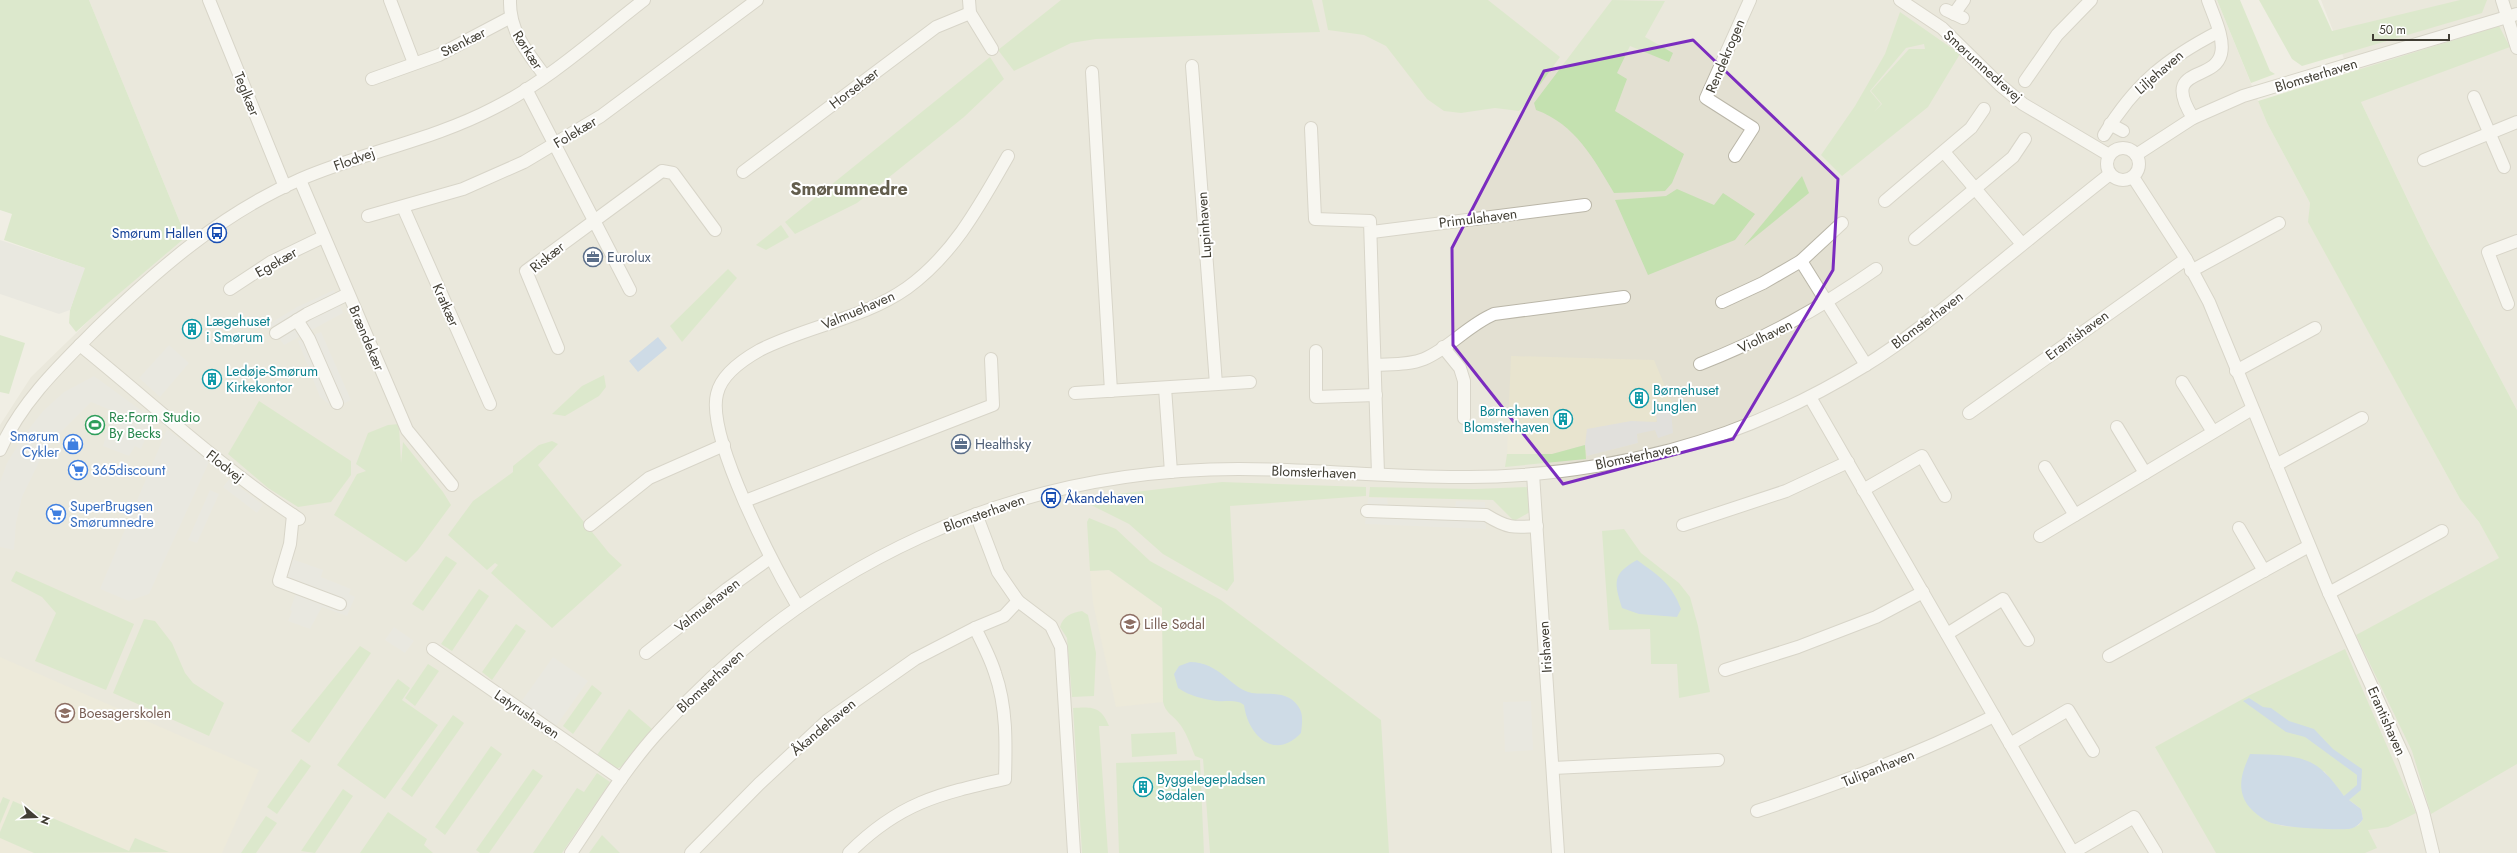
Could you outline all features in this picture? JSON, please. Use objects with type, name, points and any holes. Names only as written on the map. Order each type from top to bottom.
[{"type":"street","name":"Teglkær","points":[[209,0],[285,187]]},
{"type":"street","points":[[390,0],[414,63]]},
{"type":"street","name":"Rørkær","points":[[510,0],[511,17],[522,45],[545,76]]},
{"type":"street","name":"Flodvej","points":[[0,450],[23,410],[47,379],[148,279],[192,243],[241,211],[300,180],[352,158],[462,123],[495,108],[545,76],[644,0]]},
{"type":"street","name":"Folekær","points":[[368,216],[403,207],[484,181],[524,162],[601,116],[757,0]]},
{"type":"street","points":[[969,0],[970,13],[992,49]]},
{"type":"street","name":"Rendekrogen","points":[[1735,156],[1753,128],[1706,98],[1750,0]]},
{"type":"street","name":"Smørumnedrevej","points":[[1900,0],[1942,28],[2000,85],[2023,104],[2109,155]]},
{"type":"street","points":[[1954,14],[1964,0]]},
{"type":"street","points":[[2026,82],[2057,35],[2091,0]]},
{"type":"street","name":"Liljehaven","points":[[2193,118],[2182,97],[2184,86],[2190,77],[2216,64],[2219,59],[2222,46],[2208,0]]},
{"type":"street","points":[[2502,0],[2511,16],[2517,48]]},
{"type":"street","name":"Horsekær","points":[[743,172],[936,27],[970,13]]},
{"type":"street","name":"Blomsterhaven","points":[[2136,155],[2193,118],[2243,96],[2511,16]]},
{"type":"street","name":"Stenkær","points":[[372,79],[439,55],[511,17]]},
{"type":"street","name":"Liljehaven","points":[[2104,135],[2125,103],[2160,66],[2181,51],[2218,32]]},
{"type":"street","name":"Lupinhaven","points":[[1192,66],[1216,384]]},
{"type":"street","points":[[1092,72],[1111,391]]},
{"type":"street","points":[[526,89],[630,290]]},
{"type":"street","points":[[2474,97],[2504,167]]},
{"type":"street","points":[[1884,201],[1971,128],[1984,109]]},
{"type":"street","points":[[2424,160],[2517,122]]},
{"type":"street","points":[[2110,124],[2123,131]]},
{"type":"street","points":[[1311,128],[1315,219],[1363,219],[1370,221],[1372,232],[1378,474]]},
{"type":"street","points":[[1915,239],[2013,157],[2025,140]]},
{"type":"street","points":[[2123,148],[2136,155],[2139,164],[2133,177],[2118,180],[2110,174],[2106,165],[2109,155],[2123,148]]},
{"type":"street","points":[[1944,152],[2022,244]]},
{"type":"street","name":"Valmuehaven","points":[[798,607],[770,558],[745,500],[724,445],[716,422],[715,402],[717,392],[726,378],[739,364],[763,349],[884,301],[906,289],[932,268],[953,246],[974,216],[1008,156]]},
{"type":"street","name":"Riskær","points":[[558,348],[526,271],[662,171],[673,173],[715,230]]},
{"type":"street","name":"Blomsterhaven","points":[[571,853],[621,779],[660,730],[715,674],[763,632],[798,607],[849,573],[899,546],[976,514],[1058,489],[1171,472],[1239,469],[1472,477],[1533,474],[1613,463],[1686,445],[1749,423],[1810,397],[1866,365],[1922,327],[2022,244],[2110,174]]},
{"type":"street","name":"Erantishaven","points":[[2133,177],[2186,259],[2191,271],[2209,302],[2236,371],[2329,593],[2405,758],[2423,812],[2433,853]]},
{"type":"street","name":"Brændekær","points":[[300,180],[323,237],[407,430],[452,485]]},
{"type":"street","name":"Primulahaven","points":[[1372,232],[1584,205]]},
{"type":"street","name":"Kratkær","points":[[403,207],[490,404]]},
{"type":"street","points":[[1722,302],[1763,283],[1800,261],[1842,223]]},
{"type":"street","points":[[2191,271],[2278,223]]},
{"type":"street","name":"Egekær","points":[[230,289],[271,262],[323,237]]},
{"type":"street","points":[[2508,304],[2488,252],[2517,241]]},
{"type":"street","name":"Erantishaven","points":[[1969,413],[2186,259]]},
{"type":"street","points":[[1800,261],[1866,365]]},
{"type":"street","name":"Violhaven","points":[[1700,364],[1776,332],[1827,303],[1876,269]]},
{"type":"street","points":[[276,333],[297,320],[348,294]]},
{"type":"street","points":[[1376,365],[1410,363],[1425,359],[1478,321],[1494,314],[1624,297]]},
{"type":"street","points":[[297,320],[310,339],[337,403]]},
{"type":"street","points":[[2236,371],[2315,328]]},
{"type":"street","name":"Flodvej","points":[[80,345],[219,462],[268,500],[296,517],[279,581],[340,604]]},
{"type":"street","points":[[1443,347],[1460,368],[1464,381],[1464,418]]},
{"type":"street","points":[[1316,351],[1316,397],[1376,395]]},
{"type":"street","points":[[745,500],[993,405],[990,359]]},
{"type":"street","points":[[1075,393],[1250,382]]},
{"type":"street","points":[[2182,382],[2213,432]]},
{"type":"street","points":[[1164,388],[1171,472]]},
{"type":"street","points":[[1810,397],[2072,853],[2134,817],[2156,853]]},
{"type":"street","points":[[2040,536],[2252,408]]},
{"type":"street","points":[[2276,465],[2362,418]]},
{"type":"street","points":[[2117,427],[2145,473]]},
{"type":"street","points":[[590,525],[649,478],[724,445]]},
{"type":"street","points":[[1863,490],[1922,456],[1945,496]]},
{"type":"street","points":[[1683,525],[1786,491],[1848,462]]},
{"type":"street","points":[[2045,466],[2075,515]]},
{"type":"street","name":"Irishaven","points":[[1533,474],[1558,853]]},
{"type":"street","points":[[1367,511],[1486,515],[1502,525],[1513,528],[1537,526]]},
{"type":"street","points":[[976,514],[998,572],[1018,601],[1052,626],[1061,648],[1074,853]]},
{"type":"street","points":[[2239,528],[2264,571]]},
{"type":"street","points":[[2329,593],[2442,531]]},
{"type":"street","points":[[2109,656],[2309,546]]},
{"type":"street","name":"Valmuehaven","points":[[646,653],[770,558]]},
{"type":"street","points":[[1725,670],[1798,647],[1876,617],[1923,592]]},
{"type":"street","points":[[1947,634],[2003,599],[2028,640]]},
{"type":"street","name":"Åkandehaven","points":[[691,853],[820,726],[889,676],[975,628],[1004,616],[1018,601]]},
{"type":"street","points":[[849,853],[872,830],[917,803],[952,791],[1005,779],[1006,737],[1002,702],[995,672],[975,628]]},
{"type":"street","name":"Latyrushaven","points":[[433,649],[621,779]]},
{"type":"street","points":[[2010,744],[2068,710],[2094,751]]},
{"type":"street","name":"Tulipanhaven","points":[[1757,811],[1845,782],[1941,743],[1994,716]]},
{"type":"street","points":[[1553,768],[1718,760]]},
{"type":"highlighted area","points":[[1693,40],[1838,179],[1833,270],[1733,439],[1563,484],[1453,345],[1452,248],[1544,71]]},
{"type":"shaded area","points":[[89,0],[2217,0],[2267,123],[2310,203],[2309,222],[2460,499],[2479,522],[2499,557],[2517,566],[2517,853],[0,853],[0,425],[31,377],[107,303],[186,237]]},
{"type":"shaded area","points":[[2321,0],[2517,0],[2517,410],[2427,240],[2361,102]]},
{"type":"shaded area","points":[[0,240],[85,268],[70,310],[59,314],[0,294]]},
{"type":"shaded area","points":[[334,290],[343,313],[284,345],[269,324],[297,307]]},
{"type":"shaded area","points":[[321,332],[351,400],[334,408],[320,397],[298,341]]},
{"type":"shaded area","points":[[169,345],[189,363],[160,397],[139,378]]},
{"type":"shaded area","points":[[1511,356],[1654,360],[1672,403],[1671,411],[1637,434],[1638,443],[1587,456],[1584,445],[1552,454],[1507,454]]},
{"type":"shaded area","points":[[94,376],[149,416],[151,425],[141,449],[135,446],[129,456],[103,446],[113,411],[91,402],[54,439],[40,460],[22,497],[16,523],[14,550],[0,547],[0,482],[7,463],[24,435],[43,411],[64,392]]},
{"type":"shaded area","points":[[1671,411],[1673,433],[1658,438],[1655,430],[1637,434],[1638,443],[1587,456],[1585,445],[1587,429],[1631,421],[1657,422],[1656,414]]},
{"type":"shaded area","points":[[167,429],[209,462],[149,594],[129,601],[100,589]]},
{"type":"shaded area","points":[[229,479],[263,505],[257,513],[223,487]]},
{"type":"shaded area","points":[[210,490],[219,494],[197,543],[188,540]]},
{"type":"shaded area","points":[[1368,498],[1387,498],[1388,506],[1455,509],[1456,501],[1485,502],[1486,529],[1365,524]]},
{"type":"shaded area","points":[[292,559],[323,570],[321,577],[351,589],[349,594],[355,597],[347,616],[322,607],[310,629],[288,621],[292,611],[290,610],[299,585],[292,583],[294,579],[286,576]]},
{"type":"shaded area","name":"Lille Sødal","points":[[1109,570],[1162,608],[1163,702],[1116,707],[1093,603],[1090,571]]},
{"type":"shaded area","points":[[394,627],[414,641],[405,653],[385,640]]},
{"type":"shaded area","name":"Boesagerskolen","points":[[0,657],[259,770],[222,853],[0,853]]},
{"type":"shaded area","points":[[553,657],[588,681],[556,726],[521,702]]},
{"type":"shaded area","points":[[1531,701],[1533,750],[1505,752],[1503,702]]},
{"type":"green space","points":[[0,0],[89,0],[186,237],[76,332],[69,323],[70,310],[84,268],[4,240],[12,214],[0,210]]},
{"type":"green space","points":[[1061,0],[1312,0],[1320,32],[1096,39],[1071,43],[1014,71],[998,50]]},
{"type":"green space","points":[[1322,0],[1488,0],[1560,57],[1519,111],[1495,108],[1461,113],[1444,111],[1427,99],[1386,46],[1364,35],[1328,30]]},
{"type":"green space","points":[[1612,0],[1665,1],[1645,37],[1673,53],[1669,62],[1630,46],[1617,73],[1627,79],[1615,111],[1684,154],[1672,183],[1665,191],[1614,193],[1591,155],[1573,133],[1550,116],[1536,110],[1534,103]]},
{"type":"green space","points":[[2217,0],[2240,0],[2270,71],[2275,74],[2251,83]]},
{"type":"green space","points":[[2259,0],[2318,0],[2332,31],[2460,0],[2487,0],[2482,13],[2302,66],[2292,59]]},
{"type":"green space","points":[[1900,12],[1960,54],[1928,107],[1842,176],[1821,155],[1855,106],[1885,54]],"holes":[[[1924,44],[1925,49],[1909,49],[1871,91],[1882,104],[1874,112],[1881,104],[1870,91],[1906,48]]]},
{"type":"green space","points":[[2499,26],[2510,47],[2361,102],[2427,240],[2517,410],[2517,764],[2431,814],[2412,751],[2356,635],[2499,558],[2479,522],[2460,499],[2308,222],[2310,203],[2267,123],[2258,101]]},
{"type":"green space","points":[[990,57],[1004,79],[964,117],[857,203],[795,234],[785,222]]},
{"type":"green space","points":[[1802,176],[1809,193],[1744,246]]},
{"type":"green space","points":[[1677,189],[1714,205],[1723,193],[1755,214],[1735,240],[1648,275],[1615,200],[1666,196]]},
{"type":"green space","points":[[781,225],[789,237],[766,250],[756,245]]},
{"type":"green space","points":[[728,269],[737,278],[682,342],[670,326]]},
{"type":"green space","points":[[0,335],[25,343],[9,394],[0,392]]},
{"type":"green space","points":[[604,375],[606,387],[599,396],[565,416],[552,414],[582,386]]},
{"type":"green space","points":[[259,401],[351,461],[351,475],[331,502],[298,507],[268,488],[228,454]]},
{"type":"green space","points":[[399,424],[401,463],[403,442],[443,492],[451,505],[418,550],[406,562],[334,515],[357,474],[366,471],[356,464],[368,433],[388,425]]},
{"type":"green space","points":[[552,441],[558,444],[538,465],[609,553],[622,565],[552,628],[491,573],[498,565],[495,563],[487,570],[448,535],[473,501],[513,472],[513,466],[539,445]]},
{"type":"green space","points":[[1585,445],[1586,459],[1505,467],[1507,454],[1552,454]]},
{"type":"green space","points":[[1222,482],[1366,487],[1366,496],[1230,506],[1234,581],[1227,591],[1163,554],[1129,524],[1091,505],[1090,497]]},
{"type":"green space","points":[[1370,487],[1475,489],[1529,487],[1530,512],[1514,521],[1493,500],[1369,497]]},
{"type":"green space","points":[[1089,518],[1116,529],[1150,561],[1221,600],[1381,720],[1389,853],[1210,853],[1203,759],[1195,756],[1183,729],[1167,711],[1163,702],[1162,608],[1109,570],[1090,571],[1087,522]]},
{"type":"green space","points":[[1624,529],[1641,553],[1679,583],[1690,597],[1698,626],[1710,692],[1679,698],[1677,664],[1651,664],[1650,629],[1609,630],[1602,531]]},
{"type":"green space","points":[[446,556],[457,563],[423,611],[412,604]]},
{"type":"green space","points":[[16,571],[134,624],[106,690],[35,661],[56,613],[42,597],[11,581]]},
{"type":"green space","points":[[479,589],[489,596],[452,651],[441,644]]},
{"type":"green space","points":[[1082,611],[1088,615],[1096,653],[1094,696],[1072,697],[1067,638],[1060,627],[1065,618]]},
{"type":"green space","points":[[144,619],[155,621],[172,643],[185,673],[193,683],[224,703],[209,736],[113,693]]},
{"type":"green space","points":[[516,624],[526,631],[492,680],[482,672]]},
{"type":"green space","points":[[360,646],[371,653],[309,743],[291,731]]},
{"type":"green space","points":[[2345,649],[2416,813],[2388,827],[2368,830],[2377,848],[2365,853],[2216,853],[2155,747],[2250,695]],"holes":[[[2324,771],[2344,796],[2361,809],[2363,819],[2359,825],[2349,829],[2283,826],[2269,822]]]},
{"type":"green space","points":[[428,664],[439,671],[415,706],[405,698]]},
{"type":"green space","points":[[398,679],[410,688],[402,700],[438,725],[385,799],[337,765]]},
{"type":"green space","points":[[592,685],[602,693],[573,734],[563,726]]},
{"type":"green space","points":[[1073,708],[1091,708],[1099,711],[1106,719],[1109,726],[1099,726],[1108,853],[1082,853]]},
{"type":"green space","points":[[629,709],[652,729],[625,765],[616,769],[597,755]]},
{"type":"green space","points":[[453,715],[464,723],[412,797],[401,789]]},
{"type":"green space","points":[[1175,732],[1177,754],[1132,757],[1131,734]]},
{"type":"green space","points":[[491,746],[502,754],[445,835],[435,827]]},
{"type":"green space","points":[[301,759],[311,766],[277,814],[267,807]]},
{"type":"green space","points":[[1200,760],[1204,853],[1119,853],[1116,763]]},
{"type":"green space","points":[[533,769],[543,776],[489,853],[480,853],[476,850]]},
{"type":"green space","points":[[597,773],[610,782],[562,853],[533,853],[577,788],[584,792]]},
{"type":"green space","points":[[343,789],[353,796],[315,853],[301,851]]},
{"type":"green space","points":[[3,797],[10,800],[0,824],[0,804]]},
{"type":"green space","points":[[13,801],[129,851],[135,838],[169,852],[34,853],[0,838],[0,832]]},
{"type":"green space","points":[[388,812],[427,839],[424,845],[433,853],[360,853]]},
{"type":"green space","points":[[266,816],[277,823],[256,853],[241,853]]},
{"type":"green space","points":[[602,835],[620,853],[589,853]]},
{"type":"water","points":[[658,337],[667,348],[638,372],[629,361]]},
{"type":"water","points":[[1637,560],[1669,586],[1681,609],[1677,617],[1639,614],[1622,608],[1617,592],[1617,580],[1619,574],[1623,570]]},
{"type":"water","points":[[1190,662],[1209,666],[1245,691],[1252,693],[1283,695],[1294,701],[1301,712],[1301,733],[1291,741],[1282,745],[1273,745],[1264,741],[1257,735],[1251,726],[1244,705],[1241,703],[1235,701],[1217,701],[1201,698],[1178,688],[1174,674],[1179,666]]},
{"type":"water","points":[[2249,698],[2263,707],[2271,708],[2289,721],[2314,729],[2333,749],[2362,769],[2361,790],[2349,800],[2361,809],[2363,819],[2359,824],[2349,829],[2285,826],[2269,822],[2250,808],[2243,796],[2241,780],[2250,754],[2289,756],[2308,761],[2317,766],[2327,775],[2344,796],[2357,785],[2357,775],[2305,737],[2286,732],[2243,701]]},
{"type":"place","name":"Smørum Hallen","points":[[217,233]]},
{"type":"place","name":"Eurolux","points":[[593,257]]},
{"type":"place","name":"Lægehuset i Smørum","points":[[192,329]]},
{"type":"place","name":"Ledøje-Smørum Kirkekontor","points":[[212,379]]},
{"type":"place","name":"Børnehuset Junglen","points":[[1639,398]]},
{"type":"place","name":"Børnehaven Blomsterhaven","points":[[1563,419]]},
{"type":"place","name":"Re:Form Studio By Becks","points":[[95,425]]},
{"type":"place","name":"Smørum Cykler","points":[[73,444]]},
{"type":"place","name":"Healthsky","points":[[961,444]]},
{"type":"place","name":"365discount","points":[[78,470]]},
{"type":"place","name":"Åkandehaven","points":[[1051,498]]},
{"type":"place","name":"SuperBrugsen Smørumnedre","points":[[56,514]]},
{"type":"place","name":"Lille Sødal","points":[[1130,624]]},
{"type":"place","name":"Boesagerskolen","points":[[65,713]]},
{"type":"place","name":"Byggelegepladsen Sødalen","points":[[1143,787]]},
{"type":"district","name":"Smørumnedre","points":[[849,189]]}]
